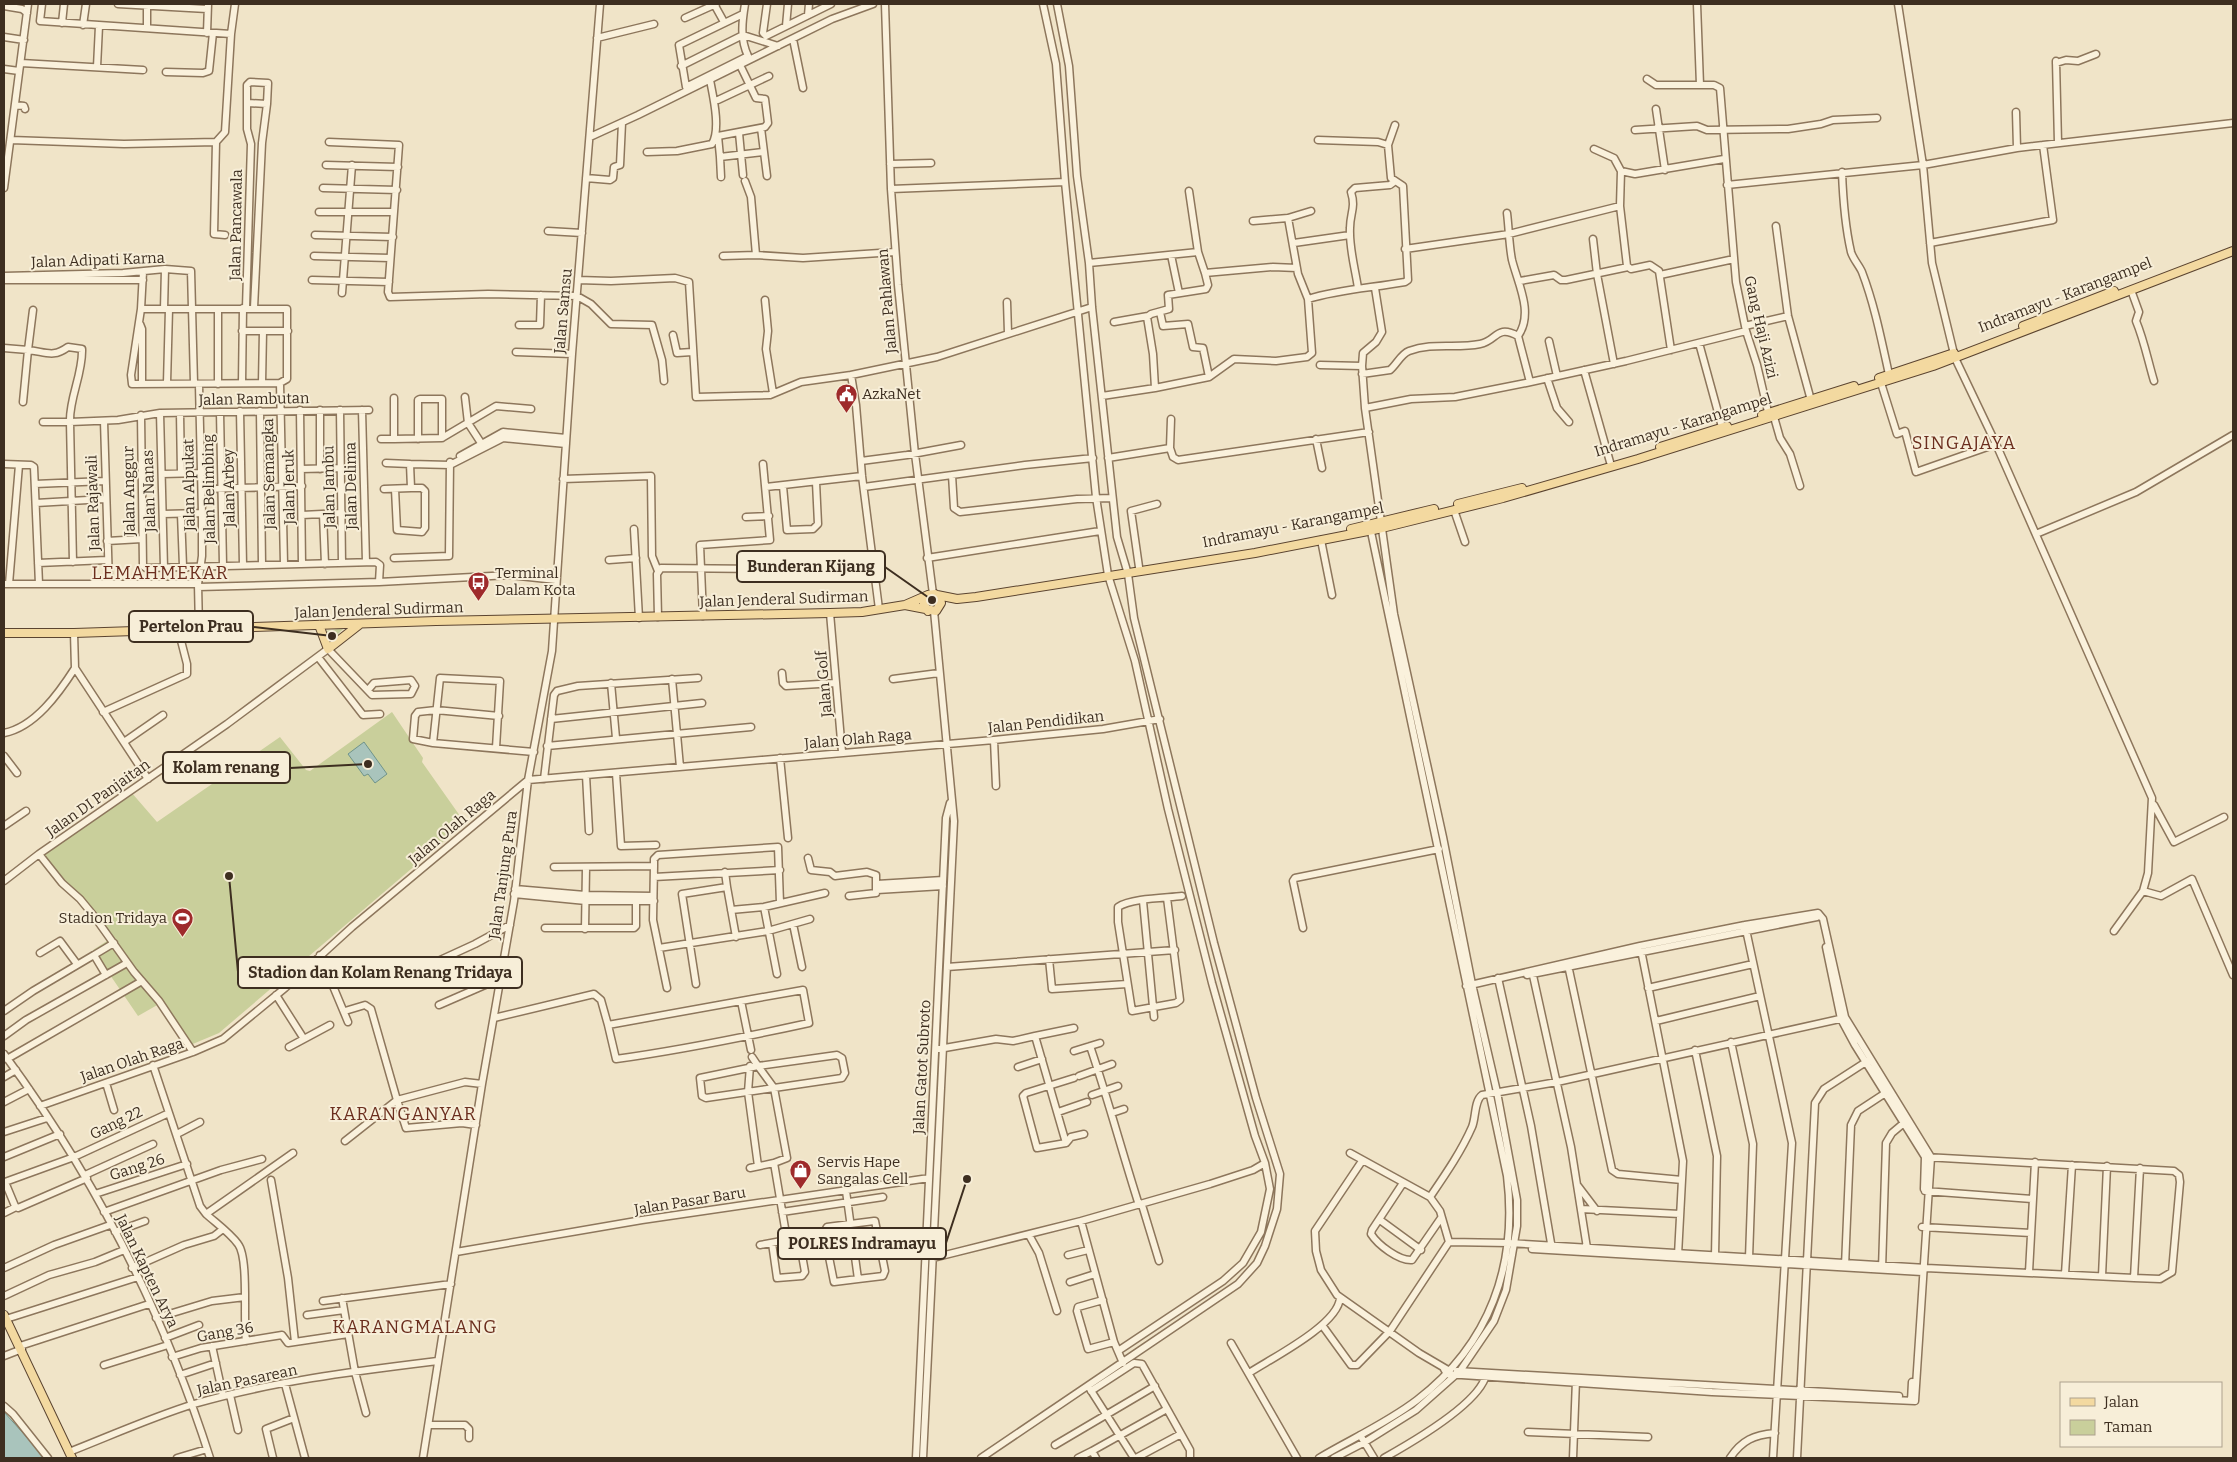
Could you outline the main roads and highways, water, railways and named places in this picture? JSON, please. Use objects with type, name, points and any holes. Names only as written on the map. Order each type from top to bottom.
[{"type":"main road","name":"Indramayu - Karangampel","points":[[957,599],[1321,540],[1377,527],[1612,464],[1889,378],[2129,289],[2196,263],[2233,246]]},
{"type":"main road","name":"Indramayu - Karangampel","points":[[2196,263],[2233,252]]},
{"type":"main road","name":"Indramayu - Karangampel","points":[[1811,402],[1881,383],[1889,378]]},
{"type":"main road","name":"Indramayu - Karangampel","points":[[1708,434],[1722,427],[1770,416]]},
{"type":"main road","points":[[1377,527],[1504,498],[1612,464]]},
{"type":"main road","name":"Indramayu - Karangampel","points":[[1126,572],[1140,567],[1377,527]]},
{"type":"main road","points":[[932,595],[923,603],[933,610]]},
{"type":"main road","points":[[932,595],[941,603],[933,610]]},
{"type":"main road","points":[[905,605],[932,595],[957,599]]},
{"type":"main road","points":[[905,605],[933,610],[957,599]]},
{"type":"main road","name":"Jalan Jenderal Sudirman","points":[[4,633],[74,633],[319,626],[360,623],[830,613],[905,605]]},
{"type":"main road","points":[[319,626],[328,649],[360,623]]},
{"type":"main road","points":[[5,1317],[70,1455]]},
{"type":"water","points":[[364,742],[387,774],[375,783],[368,774],[364,776],[348,754]]},
{"type":"water","points":[[4,1412],[41,1453],[45,1458],[4,1458]]},
{"type":"place","name":"AzkaNet","points":[[846,413]]},
{"type":"place","name":"Bunderan Kijang","points":[[932,600]]},
{"type":"place","name":"Terminal Dalam Kota","points":[[479,601]]},
{"type":"place","name":"Pertelon Prau","points":[[332,636]]},
{"type":"place","name":"Kolam renang","points":[[368,764]]},
{"type":"place","name":"Stadion dan Kolam Renang Tridaya","points":[[229,876]]},
{"type":"place","name":"Stadion Tridaya","points":[[183,937]]},
{"type":"place","name":"POLRES Indramayu","points":[[967,1179]]},
{"type":"place","name":"Servis Hape Sangalas Cell","points":[[801,1190]]},
{"type":"district","name":"SINGAJAYA","points":[[1964,443]]},
{"type":"district","name":"LEMAHMEKAR","points":[[160,573]]},
{"type":"district","name":"KARANGANYAR","points":[[403,1114]]},
{"type":"district","name":"KARANGMALANG","points":[[415,1327]]}]
